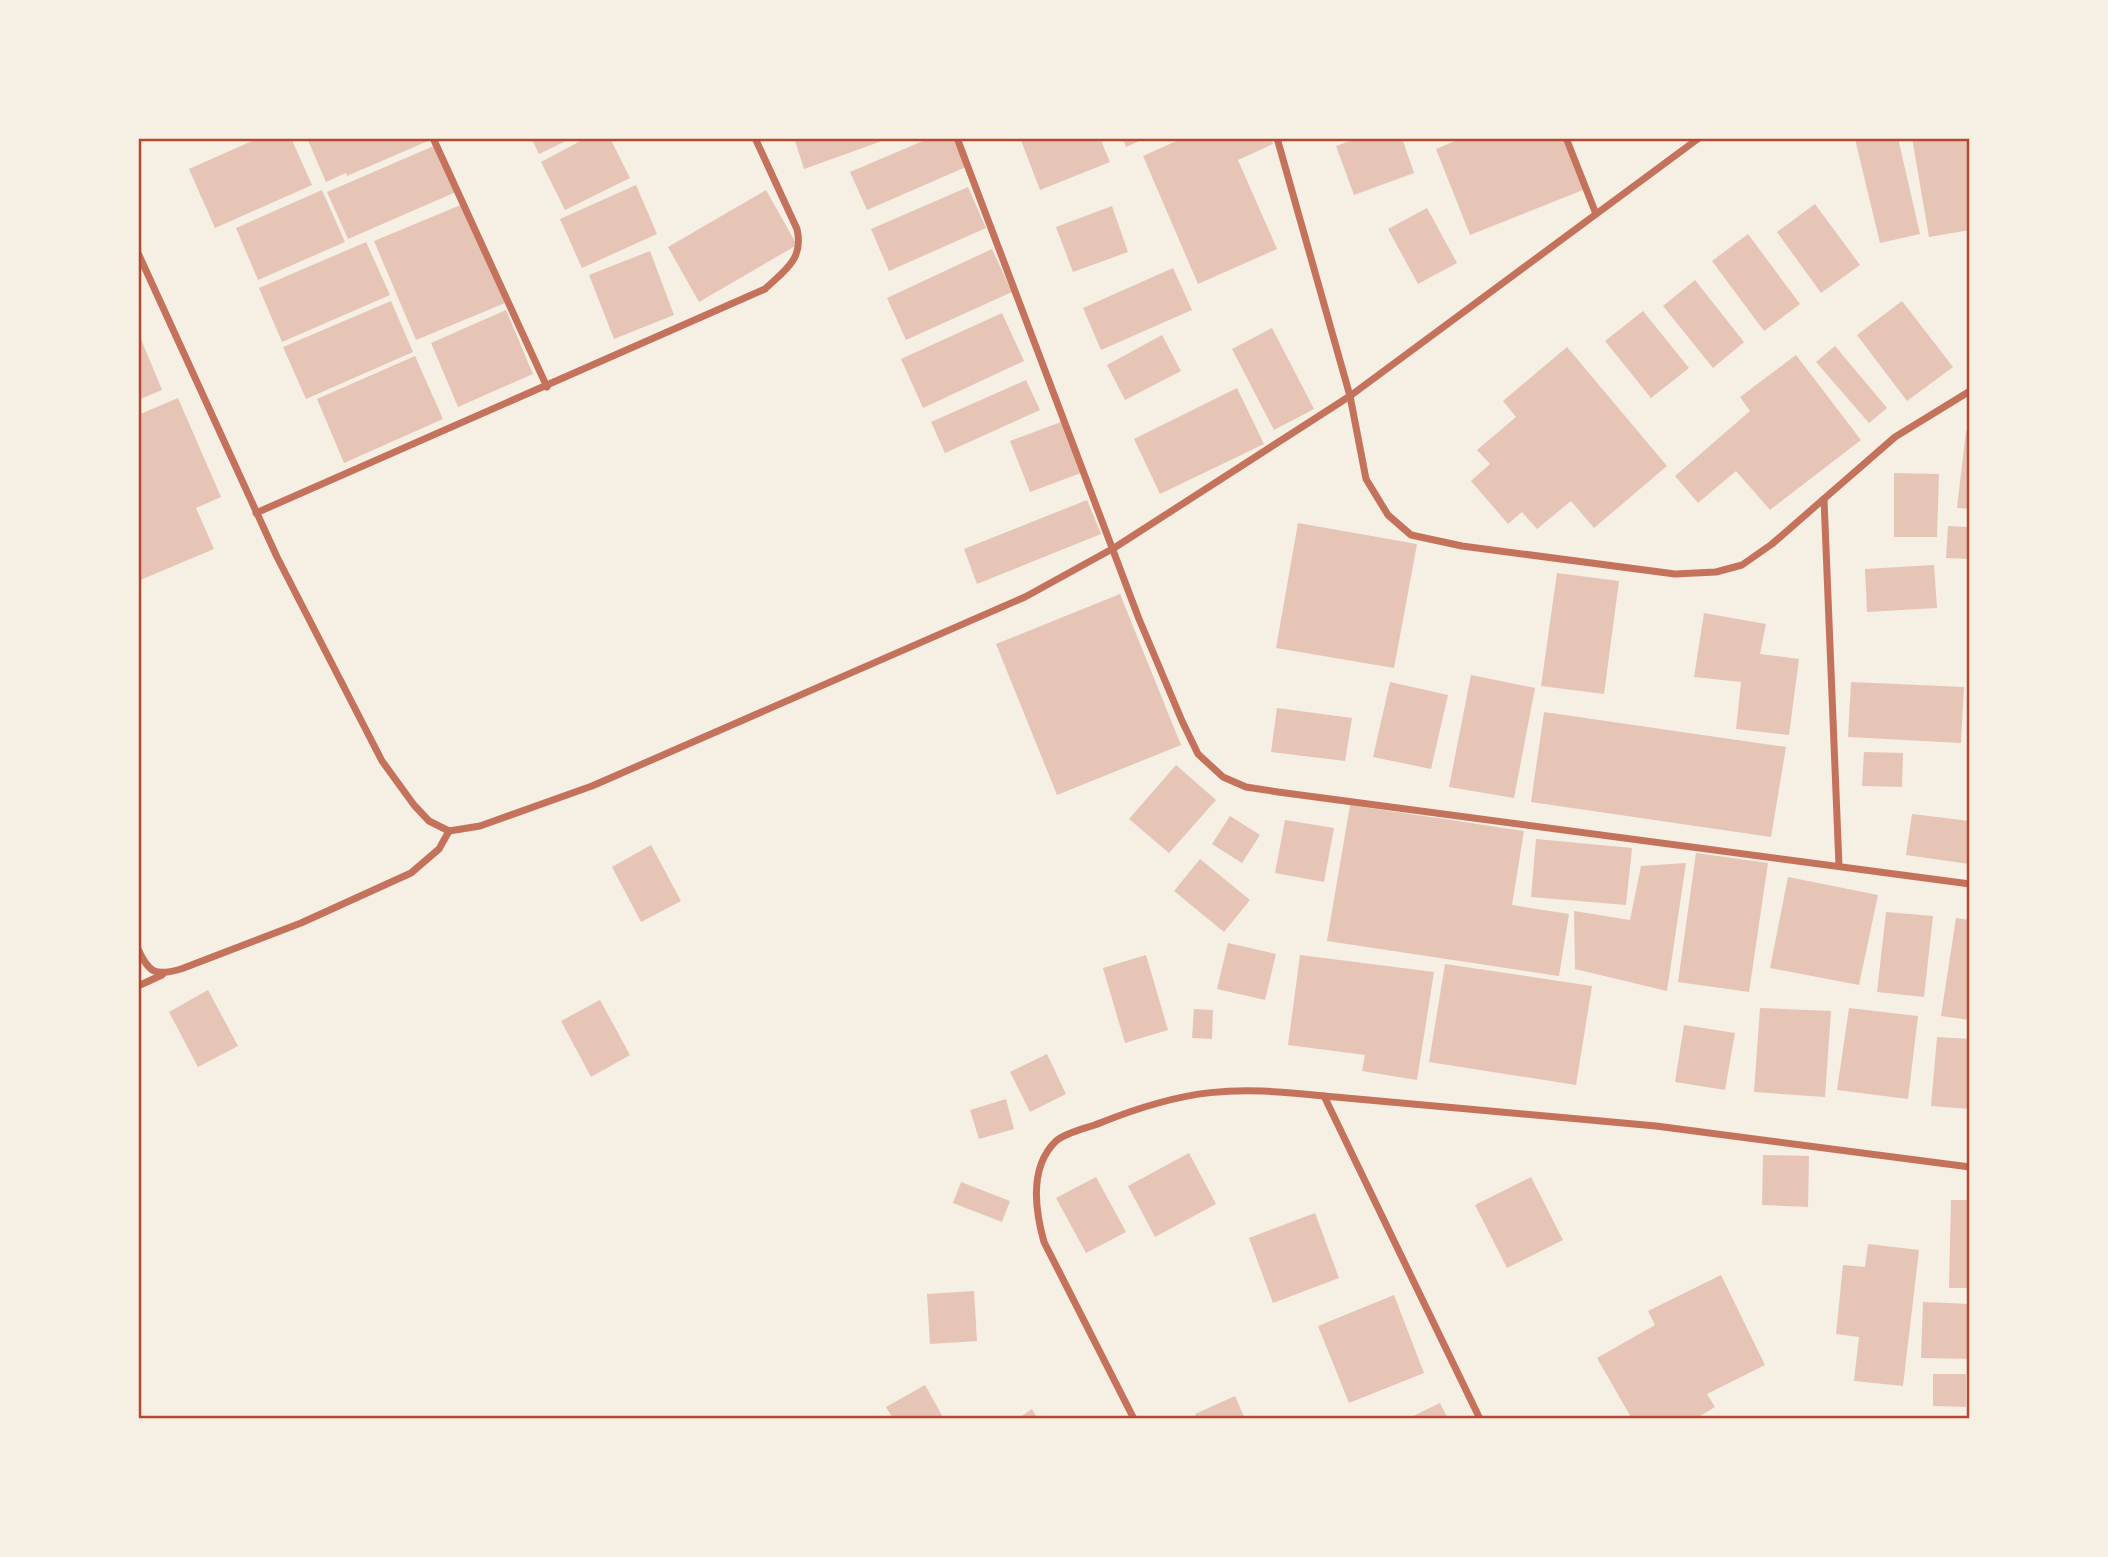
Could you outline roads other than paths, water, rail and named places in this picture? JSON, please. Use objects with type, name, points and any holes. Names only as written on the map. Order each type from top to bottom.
[{"type":"street","points":[[433,138],[547,387]]},
{"type":"street","points":[[256,513],[765,289],[792,262],[800,244],[797,229],[755,138]]},
{"type":"street","points":[[957,138],[1139,619],[1198,754],[1223,777],[1246,787],[1278,792],[1970,884]]},
{"type":"street","points":[[1277,138],[1350,396],[1366,479],[1388,514],[1411,535],[1462,546],[1675,574],[1716,572],[1742,565],[1895,437],[1970,391]]},
{"type":"street","points":[[1566,138],[1596,214]]},
{"type":"street","points":[[138,253],[256,513],[382,761],[429,821],[449,831],[480,826],[605,780],[1025,597],[1114,548],[1350,396],[1699,138]]},
{"type":"street","points":[[1824,499],[1839,866]]},
{"type":"street","points":[[138,986],[301,923],[411,873],[439,849],[449,831]]},
{"type":"street","points":[[138,949],[152,971],[162,975]]},
{"type":"street","points":[[1134,1419],[1044,1242],[1037,1218],[1036,1189],[1042,1161],[1058,1140],[1150,1103],[1217,1090],[1258,1089],[1656,1126],[1970,1167]]},
{"type":"street","points":[[1324,1097],[1480,1419]]}]
